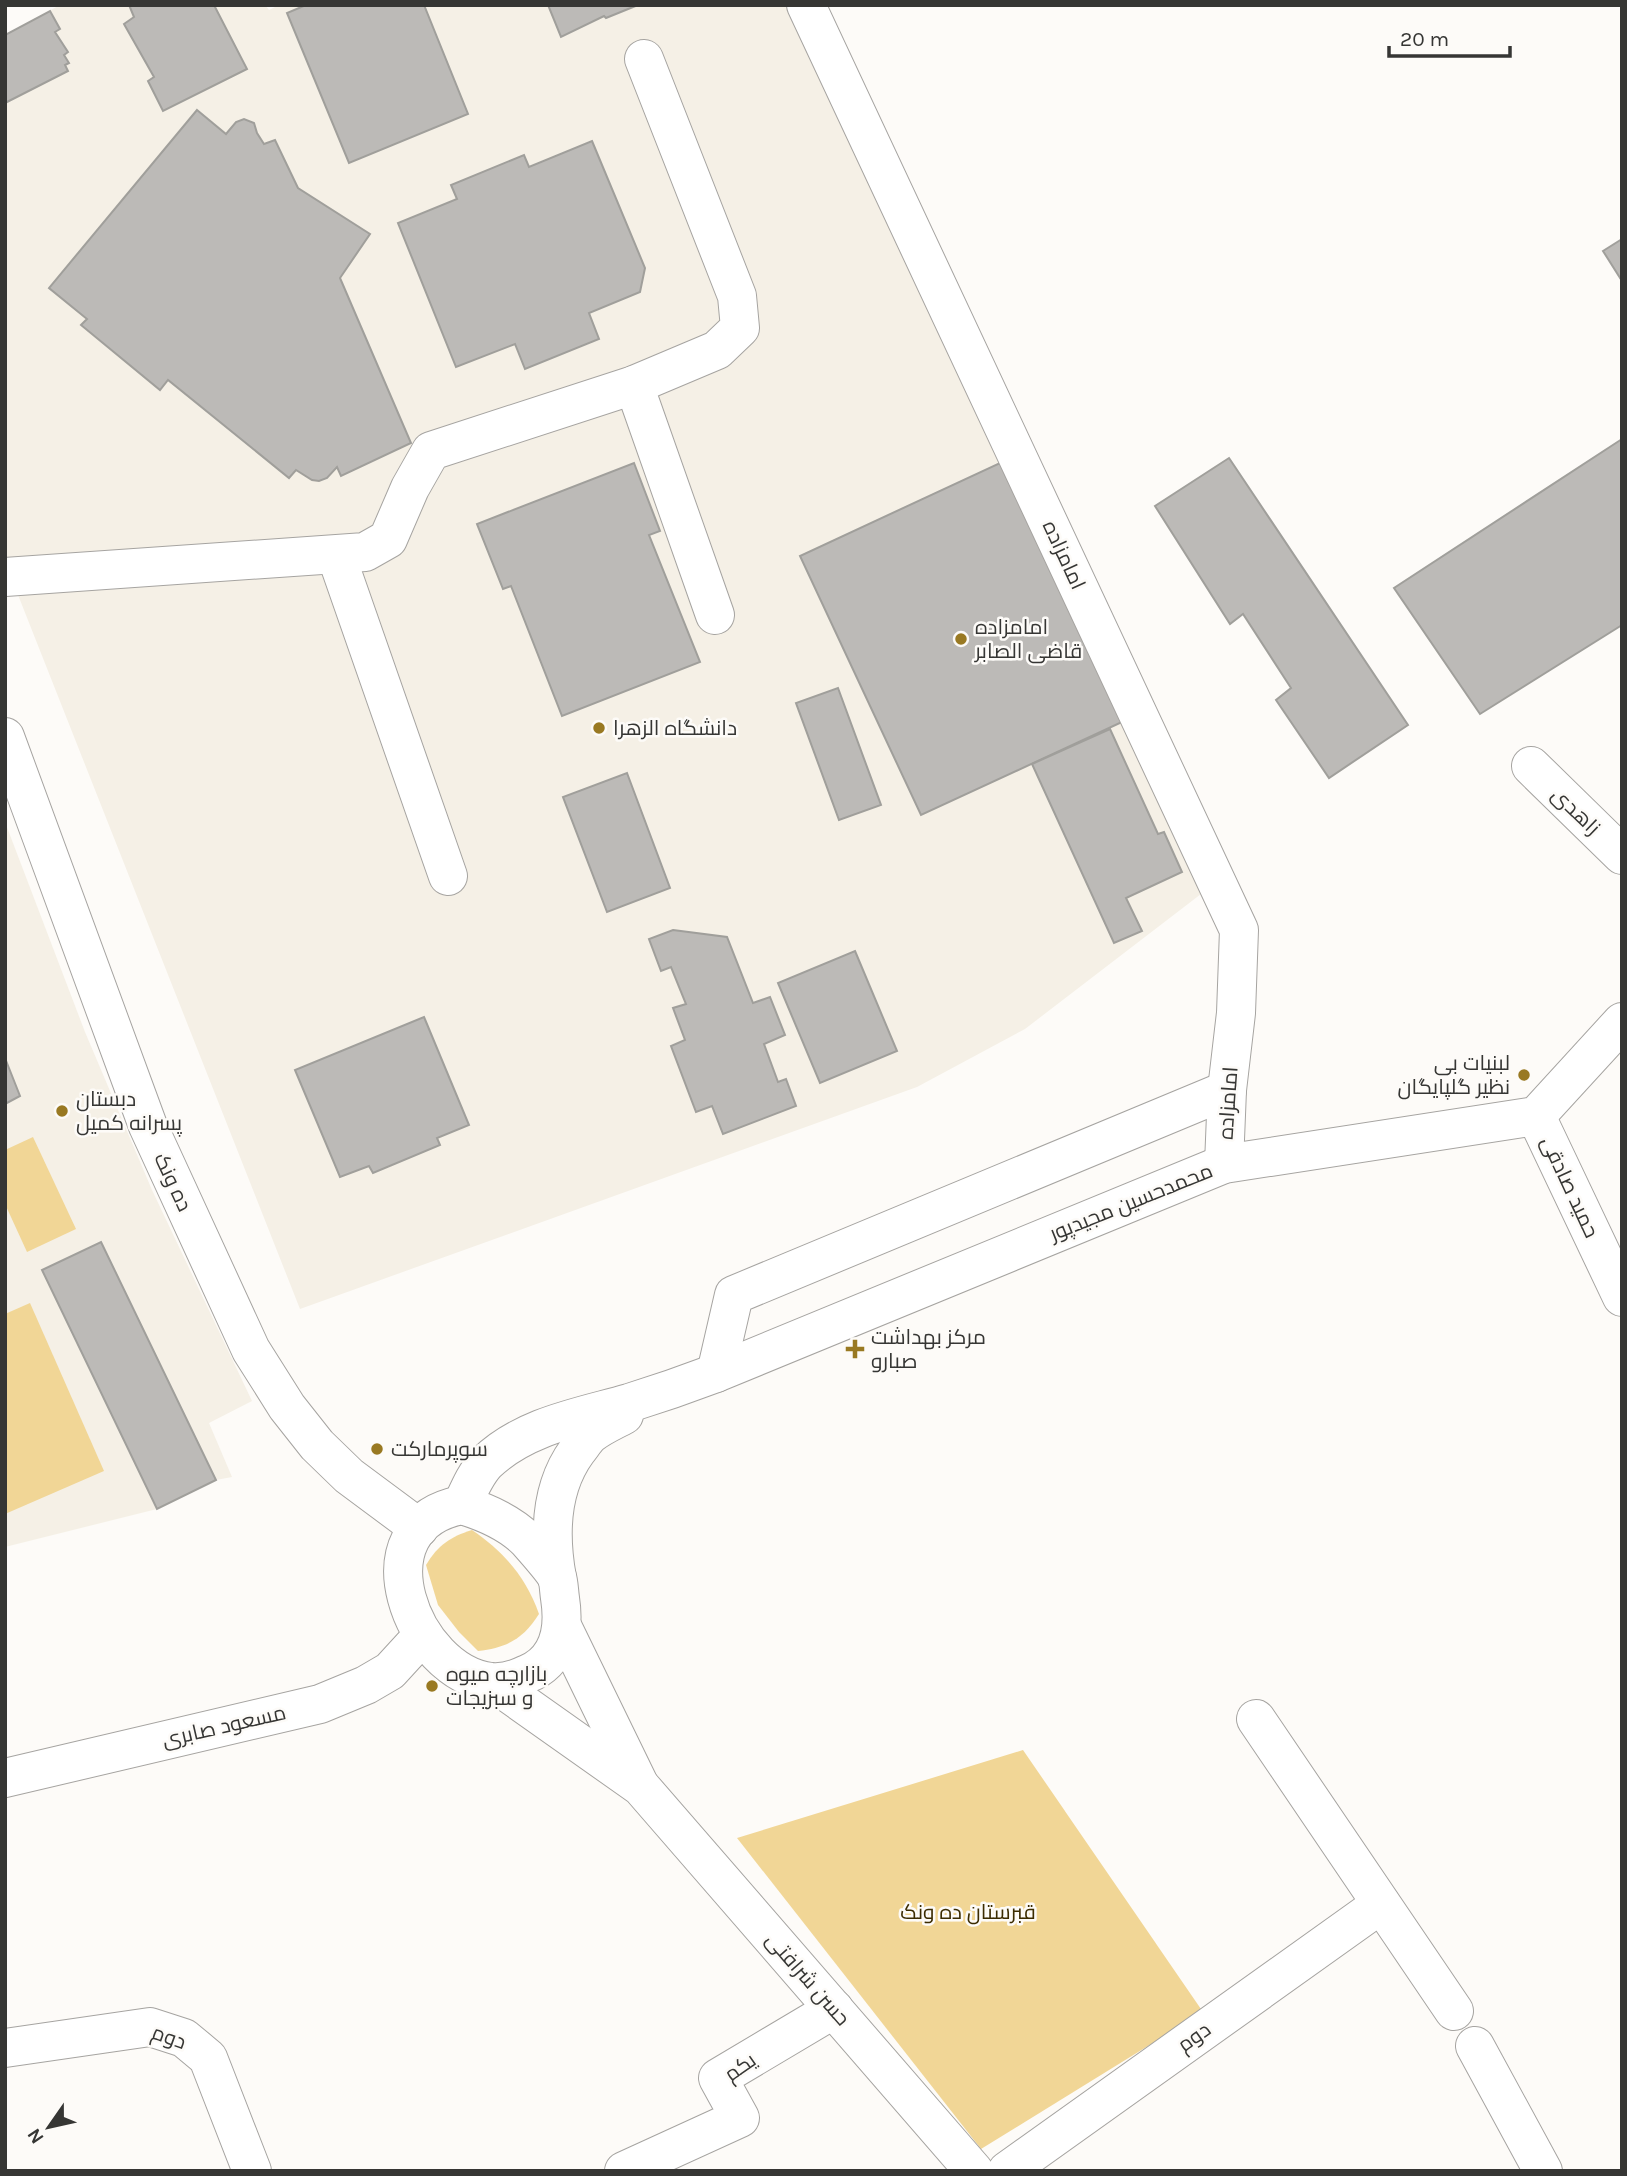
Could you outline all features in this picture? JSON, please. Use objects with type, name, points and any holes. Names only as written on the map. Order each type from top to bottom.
[{"type":"street","name":"امامزاده","points":[[806,5],[1239,930],[1236,1013],[1227,1090],[1224,1164]]},
{"type":"street","points":[[5,578],[365,552],[388,538],[410,488],[431,451],[634,385],[718,350],[740,328],[737,296],[644,58]]},
{"type":"street","points":[[634,385],[715,615]]},
{"type":"street","points":[[336,555],[449,876]]},
{"type":"street","name":"ده ونک","points":[[5,737],[148,1126],[251,1350],[287,1407],[317,1445],[349,1476],[419,1528]]},
{"type":"street","name":"زاهدی","points":[[1531,766],[1622,855]]},
{"type":"street","points":[[1536,1116],[1622,1022]]},
{"type":"street","points":[[716,1373],[734,1295],[1227,1090]]},
{"type":"street","name":"محمدحسین مجیدپور","points":[[666,1392],[1224,1164],[1536,1116]]},
{"type":"street","name":"حمید صادقی","points":[[1536,1116],[1622,1297]]},
{"type":"street","points":[[462,1505],[484,1465],[515,1441],[537,1429],[666,1392]]},
{"type":"street","points":[[494,1683],[515,1679],[531,1672],[551,1657],[562,1634],[557,1577],[551,1548],[561,1479],[571,1460],[589,1435],[666,1392]]},
{"type":"street","points":[[557,1577],[526,1539],[490,1514],[462,1505],[450,1507],[433,1516],[419,1528],[408,1542],[402,1562],[402,1580],[409,1604],[424,1635],[441,1657],[460,1672],[494,1683],[641,1787]]},
{"type":"street","points":[[562,1626],[641,1787]]},
{"type":"street","name":"مسعود صابری","points":[[5,1778],[320,1704],[366,1685],[390,1671],[424,1635]]},
{"type":"street","points":[[1256,1719],[1454,2011]]},
{"type":"street","name":"حسن شرافتی","points":[[641,1787],[975,2171]]},
{"type":"street","name":"دوم","points":[[1007,2171],[1381,1904]]},
{"type":"street","name":"یکم","points":[[624,2171],[740,2118],[718,2078],[834,2010]]},
{"type":"street","name":"دوم","points":[[5,2048],[150,2027],[184,2038],[208,2058],[253,2171]]},
{"type":"street","points":[[1475,2046],[1543,2171]]},
{"type":"shaded area","name":"دانشگاه الزهرا","points":[[60,5],[265,5],[269,10],[279,5],[800,5],[841,85],[1201,894],[1025,1029],[917,1087],[300,1309],[5,562],[5,35]]},
{"type":"shaded area","name":"دبستان پسرانه كميل","points":[[5,822],[85,1032],[152,1190],[252,1401],[209,1423],[232,1477],[216,1480],[157,1509],[5,1547]]},
{"type":"green space","points":[[33,1137],[76,1229],[27,1252],[5,1204],[5,1150]]},
{"type":"green space","points":[[30,1303],[104,1471],[5,1514],[5,1314]]},
{"type":"green space","points":[[472,1530],[513,1566],[528,1588],[539,1614],[514,1640],[478,1651],[438,1605],[426,1565],[445,1543]]},
{"type":"green space","name":"قبرستان ده ونک","points":[[1023,1750],[1203,2012],[981,2149],[737,1838]]},
{"type":"building","points":[[129,5],[214,5],[247,69],[163,111],[148,81],[154,77],[124,24],[134,17]]},
{"type":"building","points":[[306,5],[424,5],[468,114],[349,163],[287,13]]},
{"type":"building","points":[[548,5],[638,5],[606,18],[604,16],[561,37]]},
{"type":"building","points":[[50,11],[60,29],[55,32],[68,52],[64,55],[69,63],[65,65],[68,71],[5,103],[5,35]]},
{"type":"building","points":[[197,110],[226,134],[236,122],[244,119],[254,123],[264,144],[275,140],[298,188],[370,234],[340,278],[411,443],[341,476],[337,467],[327,478],[319,481],[312,480],[296,470],[289,478],[168,380],[160,390],[81,325],[87,319],[49,288]]},
{"type":"building","points":[[592,141],[645,268],[640,292],[589,313],[599,339],[525,369],[515,344],[456,367],[398,223],[457,199],[451,185],[524,155],[529,167]]},
{"type":"building","points":[[1622,239],[1622,281],[1603,251]]},
{"type":"building","points":[[1622,439],[1622,625],[1480,714],[1394,588]]},
{"type":"building","points":[[1229,458],[1408,725],[1329,778],[1276,700],[1291,688],[1243,614],[1230,624],[1155,506]]},
{"type":"building","points":[[634,463],[660,531],[649,535],[700,662],[562,716],[511,586],[503,589],[477,524]]},
{"type":"building","name":"امامزاده قاضی الصابر","points":[[1000,463],[1122,722],[921,815],[800,556]]},
{"type":"building","points":[[838,688],[881,805],[839,820],[796,703]]},
{"type":"building","points":[[1110,729],[1158,834],[1164,832],[1182,872],[1126,898],[1142,931],[1114,943],[1032,764]]},
{"type":"building","points":[[627,773],[670,888],[607,912],[563,797]]},
{"type":"building","points":[[673,930],[727,937],[753,1003],[770,997],[785,1035],[764,1044],[778,1082],[786,1079],[796,1106],[723,1134],[712,1106],[696,1112],[671,1046],[685,1040],[673,1008],[686,1004],[671,967],[661,971],[649,939]]},
{"type":"building","points":[[855,951],[897,1051],[820,1083],[778,983]]},
{"type":"building","points":[[424,1017],[469,1125],[437,1138],[440,1145],[373,1173],[369,1166],[340,1177],[295,1070]]},
{"type":"building","points":[[5,1058],[20,1096],[5,1104]]},
{"type":"building","points":[[101,1242],[216,1480],[157,1509],[42,1270]]},
{"type":"place","name":"امامزاده قاضی الصابر","points":[[961,639]]},
{"type":"place","name":"دانشگاه الزهرا","points":[[599,728]]},
{"type":"place","name":"لبنیات بی نظیر گلپایگان","points":[[1524,1075]]},
{"type":"place","name":"دبستان پسرانه كميل","points":[[62,1111]]},
{"type":"place","name":"مرکز بهداشت صبارو","points":[[855,1349]]},
{"type":"place","name":"سوپرمارکت","points":[[377,1449]]},
{"type":"place","name":"بازارچه میوه و سبزیجات","points":[[432,1686]]}]
